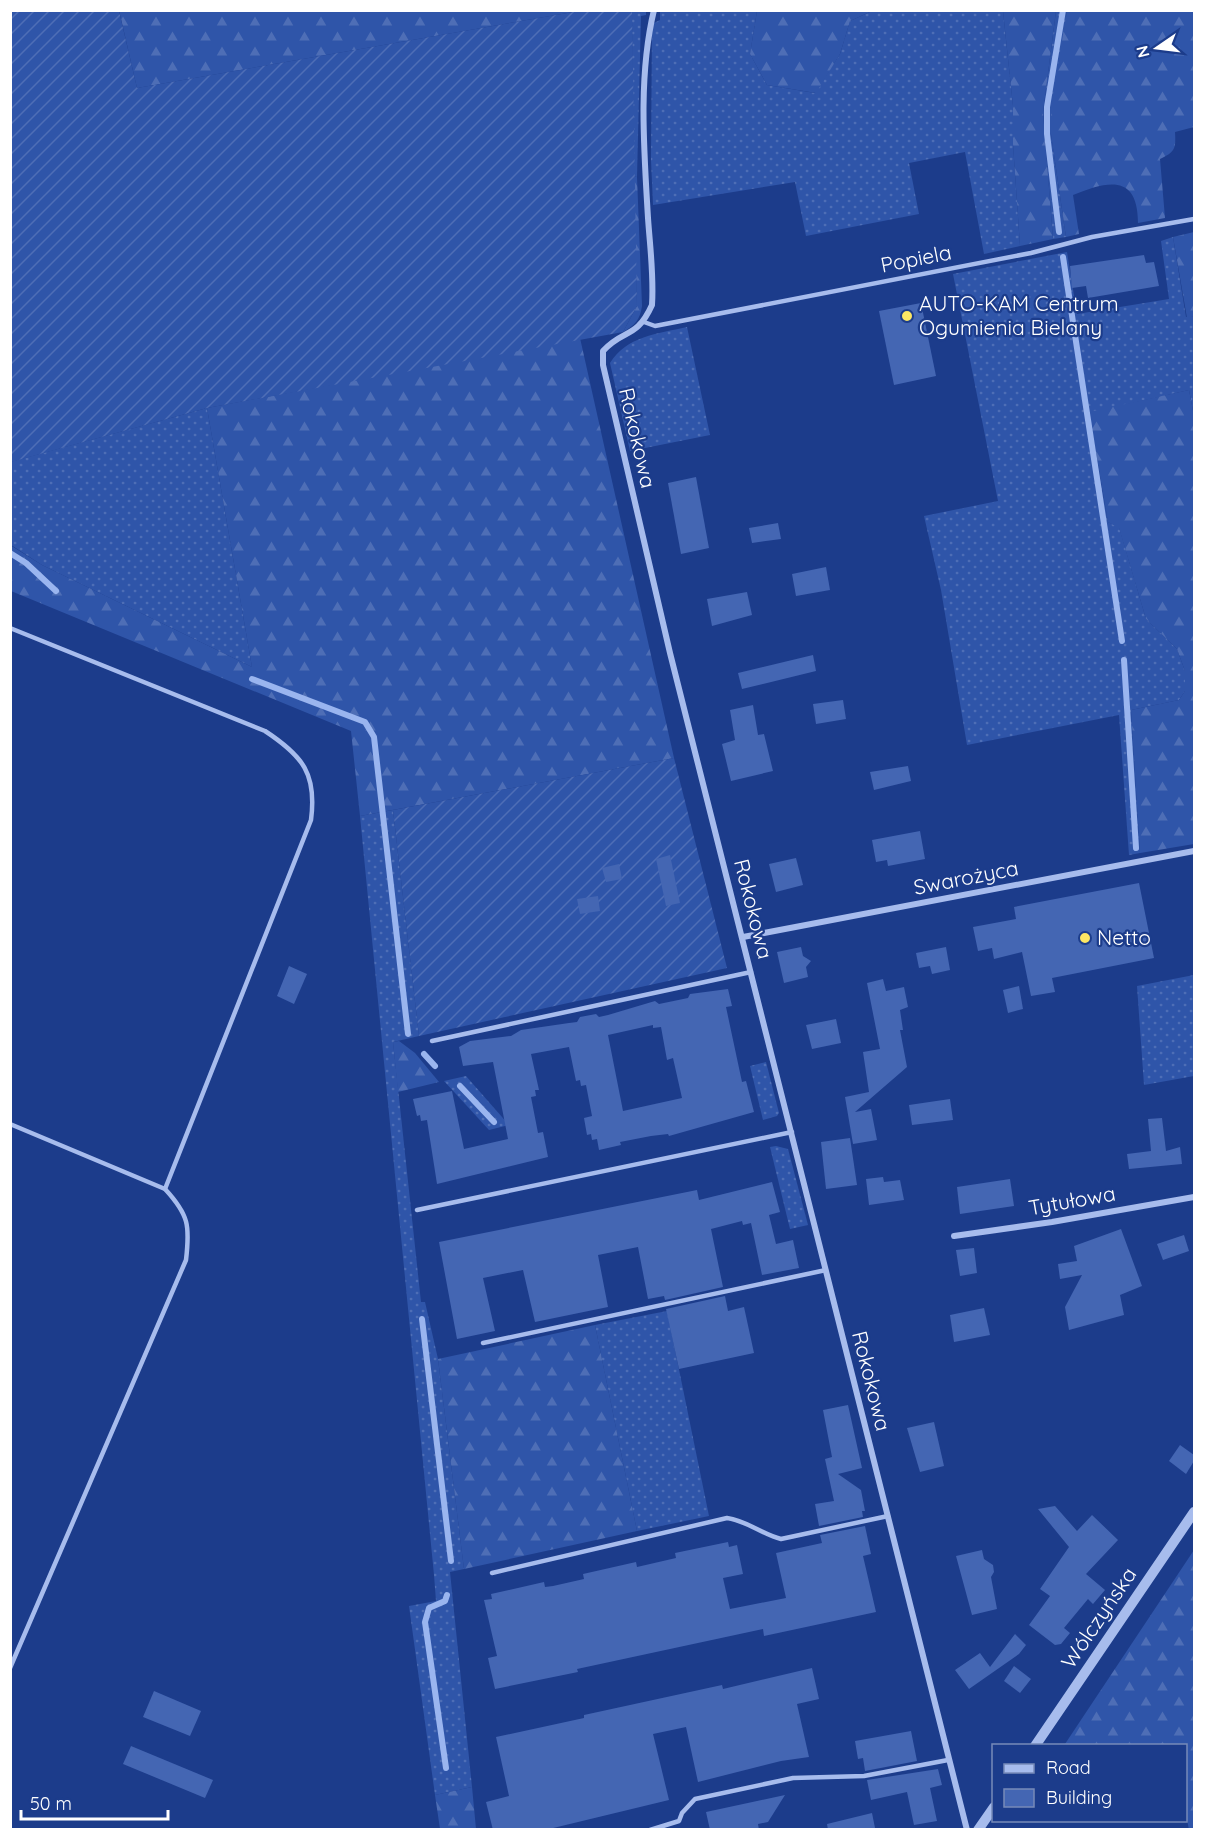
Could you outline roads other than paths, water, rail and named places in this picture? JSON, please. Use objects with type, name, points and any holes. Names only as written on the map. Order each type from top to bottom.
[{"type":"street","points":[[644,322],[652,305],[653,290],[645,163],[647,38],[654,10]]},
{"type":"street","name":"Rokokowa","points":[[644,322],[637,330],[608,345],[603,351],[603,365],[670,653],[967,1830]]},
{"type":"street","name":"Swarożyca","points":[[743,937],[1194,851]]},
{"type":"street","name":"Tytułowa","points":[[954,1236],[1052,1222],[1194,1197]]},
{"type":"street","name":"Wólczyńska","points":[[1036,1744],[1194,1512]]},
{"type":"street","points":[[978,1830],[992,1809]]},
{"type":"lane","name":"Popiela","points":[[644,322],[648,326],[667,324],[1031,253],[1092,237],[1194,219]]},
{"type":"lane","points":[[10,628],[265,731],[289,747],[308,770],[314,796],[311,820],[165,1189]]},
{"type":"lane","points":[[432,1041],[752,972]]},
{"type":"lane","points":[[10,1124],[165,1189],[182,1208],[189,1234],[186,1260],[10,1668]]},
{"type":"lane","points":[[417,1210],[792,1132]]},
{"type":"lane","points":[[483,1343],[826,1270]]},
{"type":"lane","points":[[492,1573],[726,1518],[740,1520],[770,1536],[781,1539],[888,1516]]},
{"type":"lane","points":[[650,1830],[677,1823],[695,1799],[794,1778],[864,1776],[948,1760]]},
{"type":"waterway","points":[[1059,232],[1047,134],[1047,107],[1063,10]]},
{"type":"waterway","points":[[1063,257],[1122,641]]},
{"type":"waterway","points":[[10,553],[26,563],[56,591]]},
{"type":"waterway","points":[[1124,660],[1136,848]]},
{"type":"waterway","points":[[252,679],[365,722],[374,737],[408,1034]]},
{"type":"waterway","points":[[424,1054],[435,1066]]},
{"type":"waterway","points":[[460,1086],[494,1122]]},
{"type":"waterway","points":[[422,1319],[451,1561]]},
{"type":"waterway","points":[[446,1768],[425,1622],[429,1608],[445,1601],[447,1595]]},
{"type":"place","name":"AUTO-KAM Centrum Ogumienia Bielany","points":[[907,316]]},
{"type":"place","name":"Netto","points":[[1085,938]]}]
